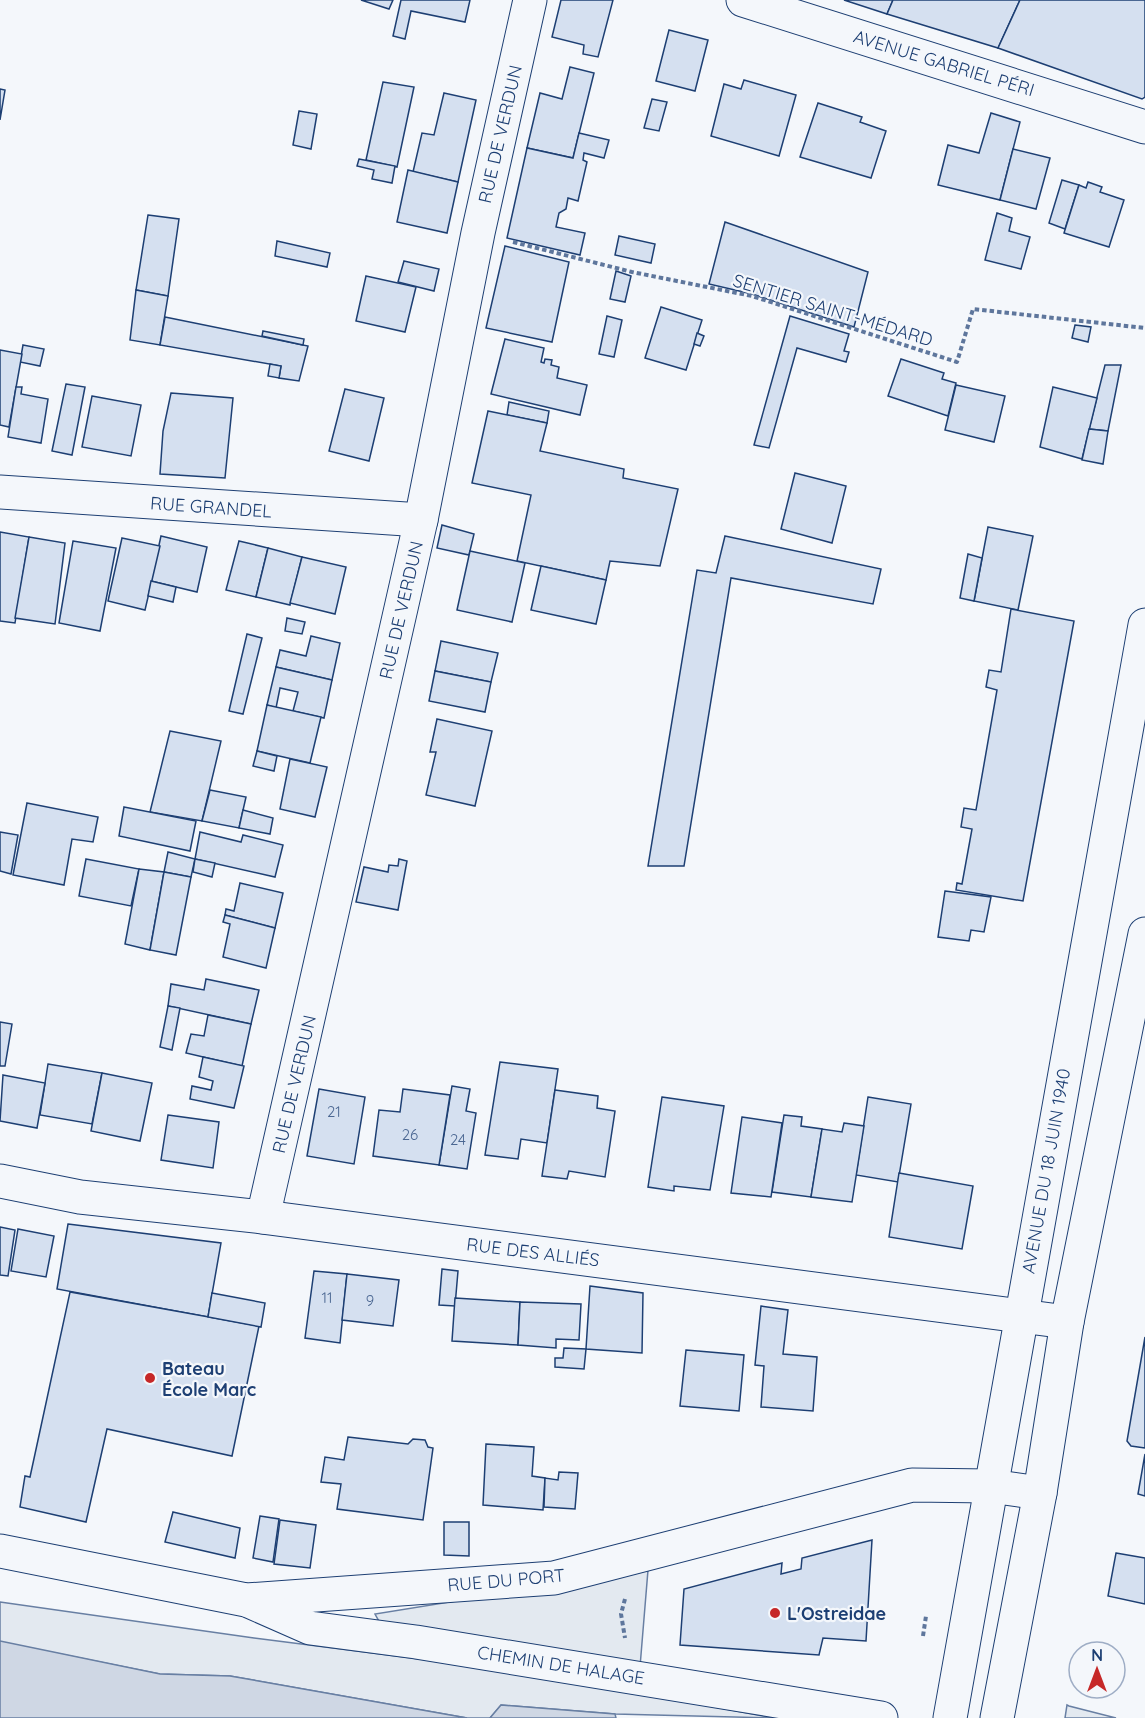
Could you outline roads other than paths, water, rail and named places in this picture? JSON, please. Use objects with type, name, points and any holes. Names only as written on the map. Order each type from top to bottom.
[{"type":"street","name":"RUE DE VERDUN","points":[[263,1217],[421,520],[478,233],[530,0]]},
{"type":"street","name":"AVENUE GABRIEL PÉRI","points":[[743,0],[1145,126]]},
{"type":"street","name":"RUE GRANDEL","points":[[0,492],[421,520]]},
{"type":"street","name":"AVENUE DU 18 JUIN 1940","points":[[950,1718],[1145,625]]},
{"type":"street","points":[[997,1718],[1040,1494],[1067,1322],[1145,934]]},
{"type":"street","name":"RUE DES ALLIÉS","points":[[0,1180],[80,1197],[263,1217],[1021,1314],[1067,1322]]},
{"type":"street","name":"RUE DU PORT","points":[[0,1551],[246,1600],[554,1578],[912,1485],[990,1486],[1040,1494]]},
{"type":"street","name":"CHEMIN DE HALAGE","points":[[246,1600],[310,1628],[416,1642],[881,1718]]},
{"type":"place","name":"Bateau École Marc","points":[[150,1378]]},
{"type":"place","name":"L'Ostreidae","points":[[775,1613]]}]
